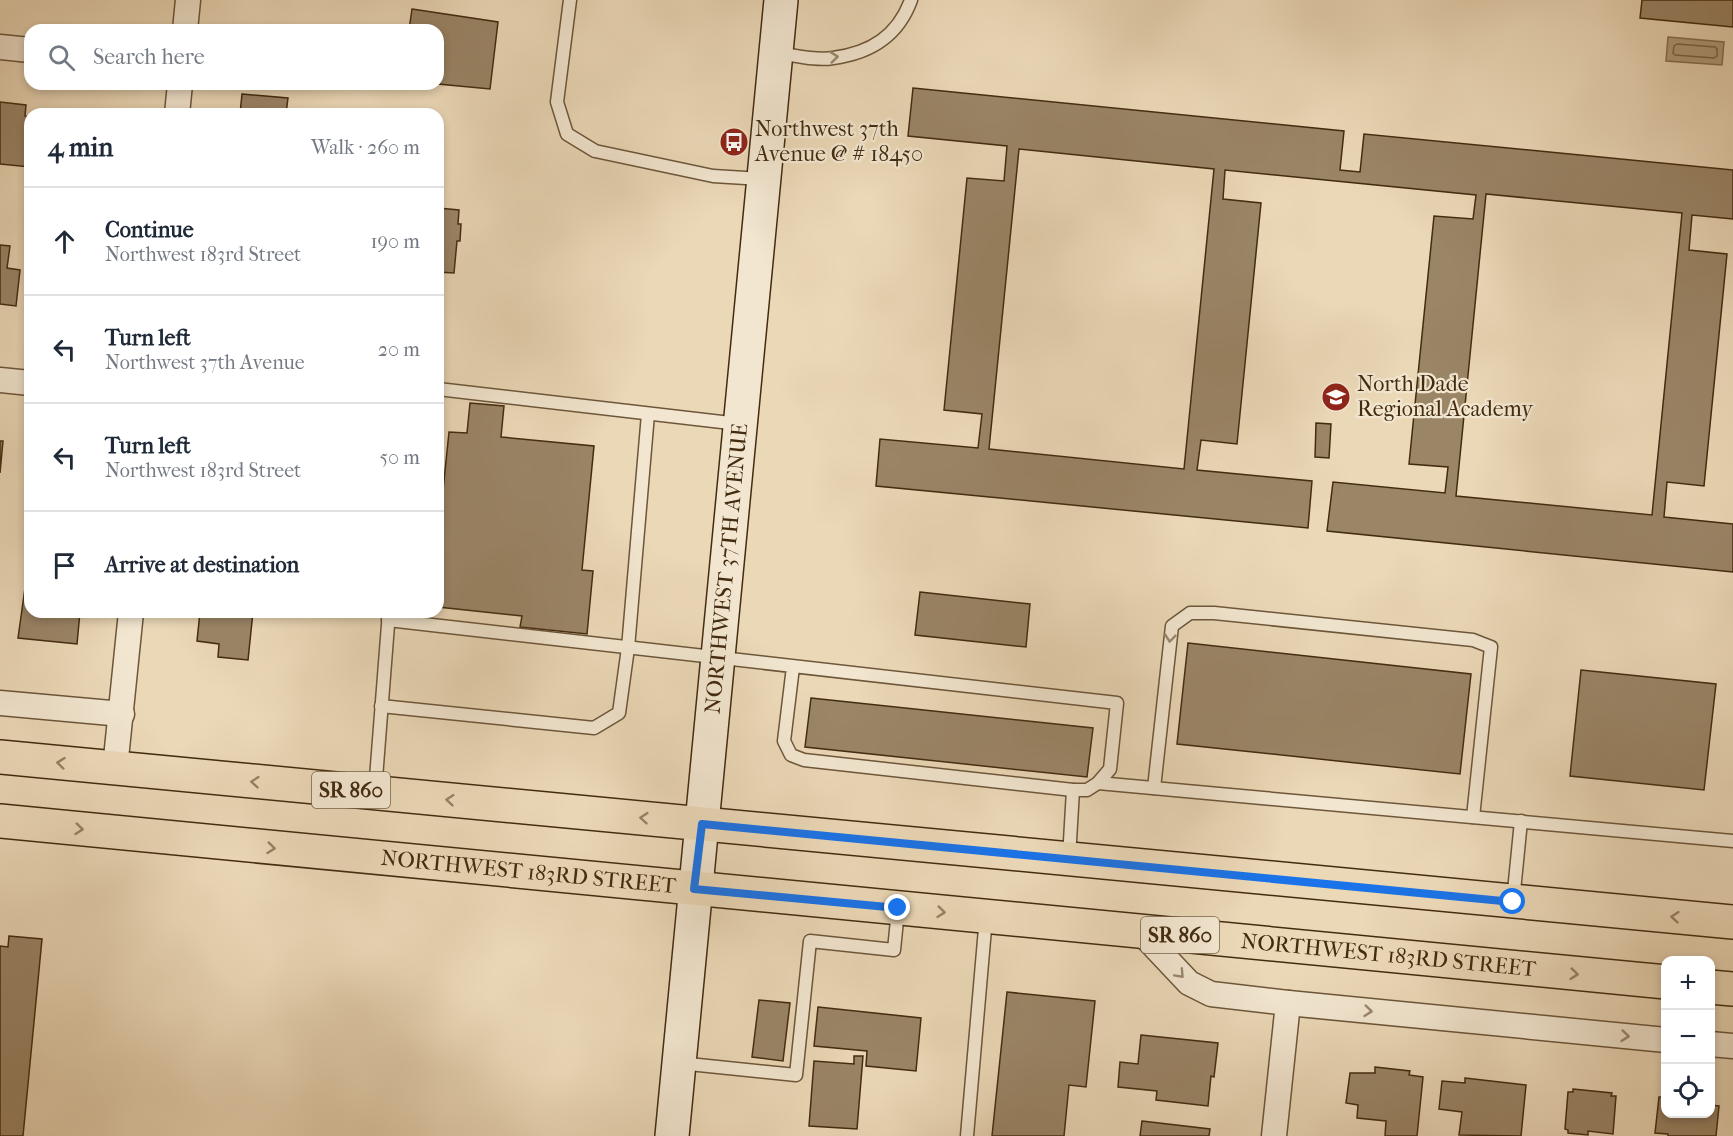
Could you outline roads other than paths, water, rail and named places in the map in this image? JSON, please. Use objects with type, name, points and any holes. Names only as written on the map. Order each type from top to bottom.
[{"type":"main road","name":"NORTHWEST 37TH AVENUE","points":[[672,1136],[781,0]]},
{"type":"main road","name":"SR 860","points":[[0,757],[1733,922]]},
{"type":"main road","name":"NORTHWEST 183RD STREET","points":[[0,821],[1661,982]]},
{"type":"main road","points":[[1715,987],[1733,989]]},
{"type":"street","points":[[186,24],[188,0]]},
{"type":"street","points":[[0,47],[24,49]]},
{"type":"street","points":[[178,108],[179,90]]},
{"type":"street","points":[[0,380],[24,382]]},
{"type":"street","points":[[115,768],[130,618]]},
{"type":"street","points":[[0,703],[122,714]]},
{"type":"street","points":[[1140,932],[1189,983],[1211,994],[1661,1040]]},
{"type":"street","points":[[1274,1136],[1288,1003]]},
{"type":"street","points":[[1715,1044],[1733,1046]]},
{"type":"lane","points":[[570,0],[557,102],[567,134],[595,151],[712,176],[763,179]]},
{"type":"lane","points":[[776,53],[831,59],[875,45],[892,33],[905,16],[911,0]]},
{"type":"lane","points":[[444,390],[740,424]]},
{"type":"lane","points":[[381,706],[594,728],[619,713],[628,648],[648,414]]},
{"type":"lane","points":[[1154,788],[1172,626],[1190,613],[1214,613],[1473,640],[1491,647],[1473,817]]},
{"type":"lane","points":[[375,793],[389,618]]},
{"type":"lane","points":[[404,618],[718,659],[793,667],[1117,704],[1110,769],[1098,783],[1087,790],[1073,790],[804,760],[791,755],[784,741],[793,667]]},
{"type":"lane","points":[[1098,783],[1733,841]]},
{"type":"lane","points":[[1069,859],[1073,790]]},
{"type":"lane","points":[[1513,902],[1521,821]]},
{"type":"lane","points":[[678,1062],[796,1075],[810,941],[894,950],[898,908]]},
{"type":"lane","points":[[967,1136],[986,917]]},
{"type":"water","points":[[1668,37],[1724,42],[1722,65],[1666,61]]},
{"type":"place","name":"Northwest 37th Avenue @ # 18450","points":[[734,142]]},
{"type":"place","name":"North Dade Regional Academy","points":[[1336,397]]}]
